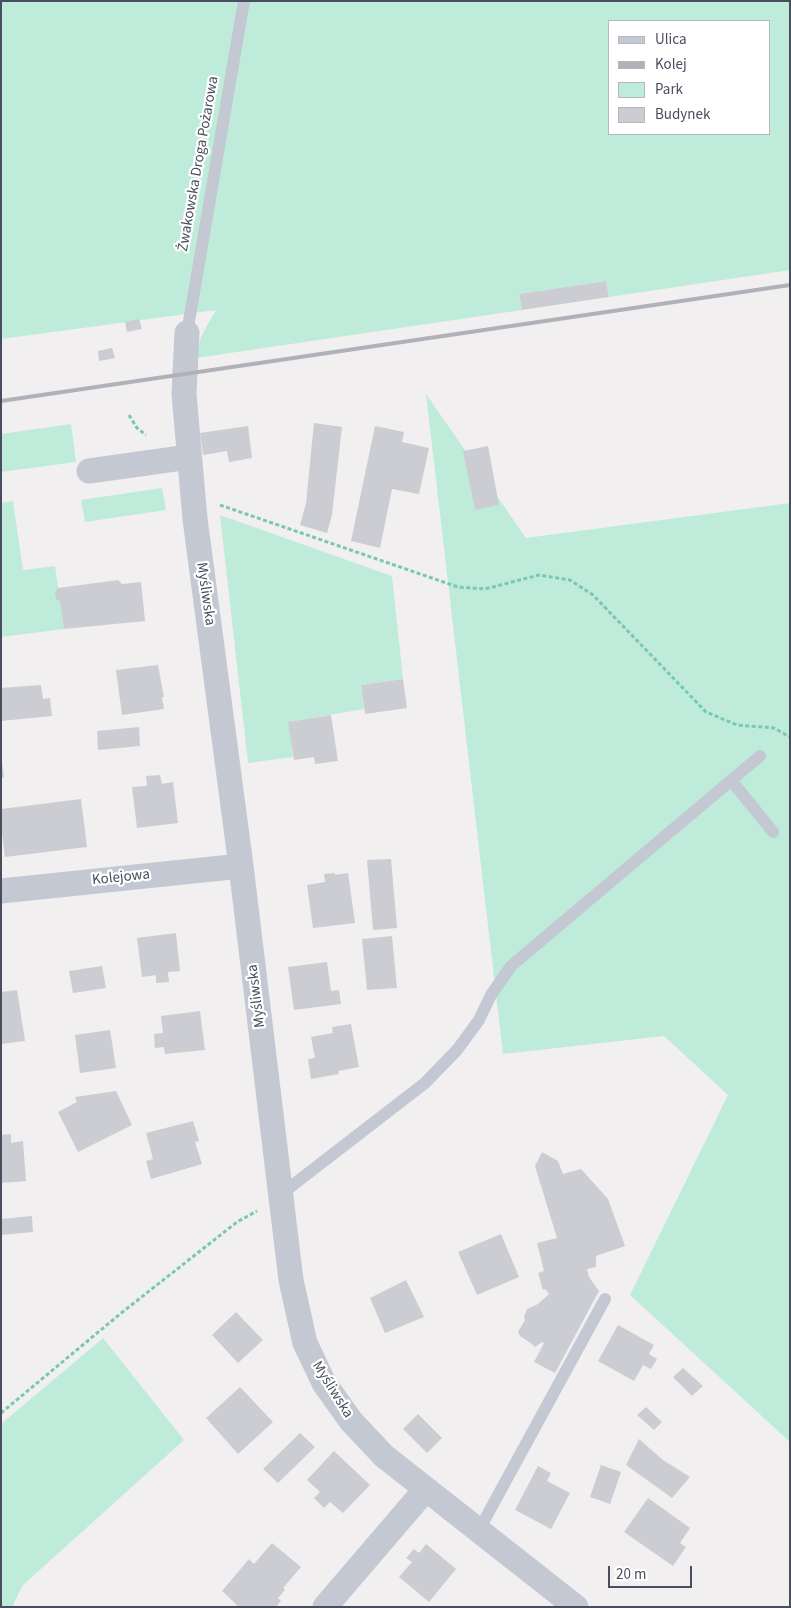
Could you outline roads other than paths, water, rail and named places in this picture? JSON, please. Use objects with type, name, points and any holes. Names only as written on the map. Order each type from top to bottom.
[{"type":"street","name":"Myśliwska","points":[[187,333],[184,394],[196,529],[241,866],[291,1280],[305,1343],[324,1383],[358,1428],[384,1456],[576,1607]]},
{"type":"street","points":[[88,471],[189,457]]},
{"type":"street","name":"Kolejowa","points":[[1,891],[241,866]]},
{"type":"street","points":[[325,1607],[426,1489]]},
{"type":"lane","name":"Żwakowska Droga Pożarowa","points":[[187,333],[244,1]]},
{"type":"lane","points":[[280,1195],[425,1083],[457,1050],[479,1020],[491,995],[511,966],[760,756]]},
{"type":"lane","points":[[730,780],[774,832]]},
{"type":"lane","points":[[479,1530],[605,1299]]},
{"type":"railway","points":[[1,401],[790,285]]}]
